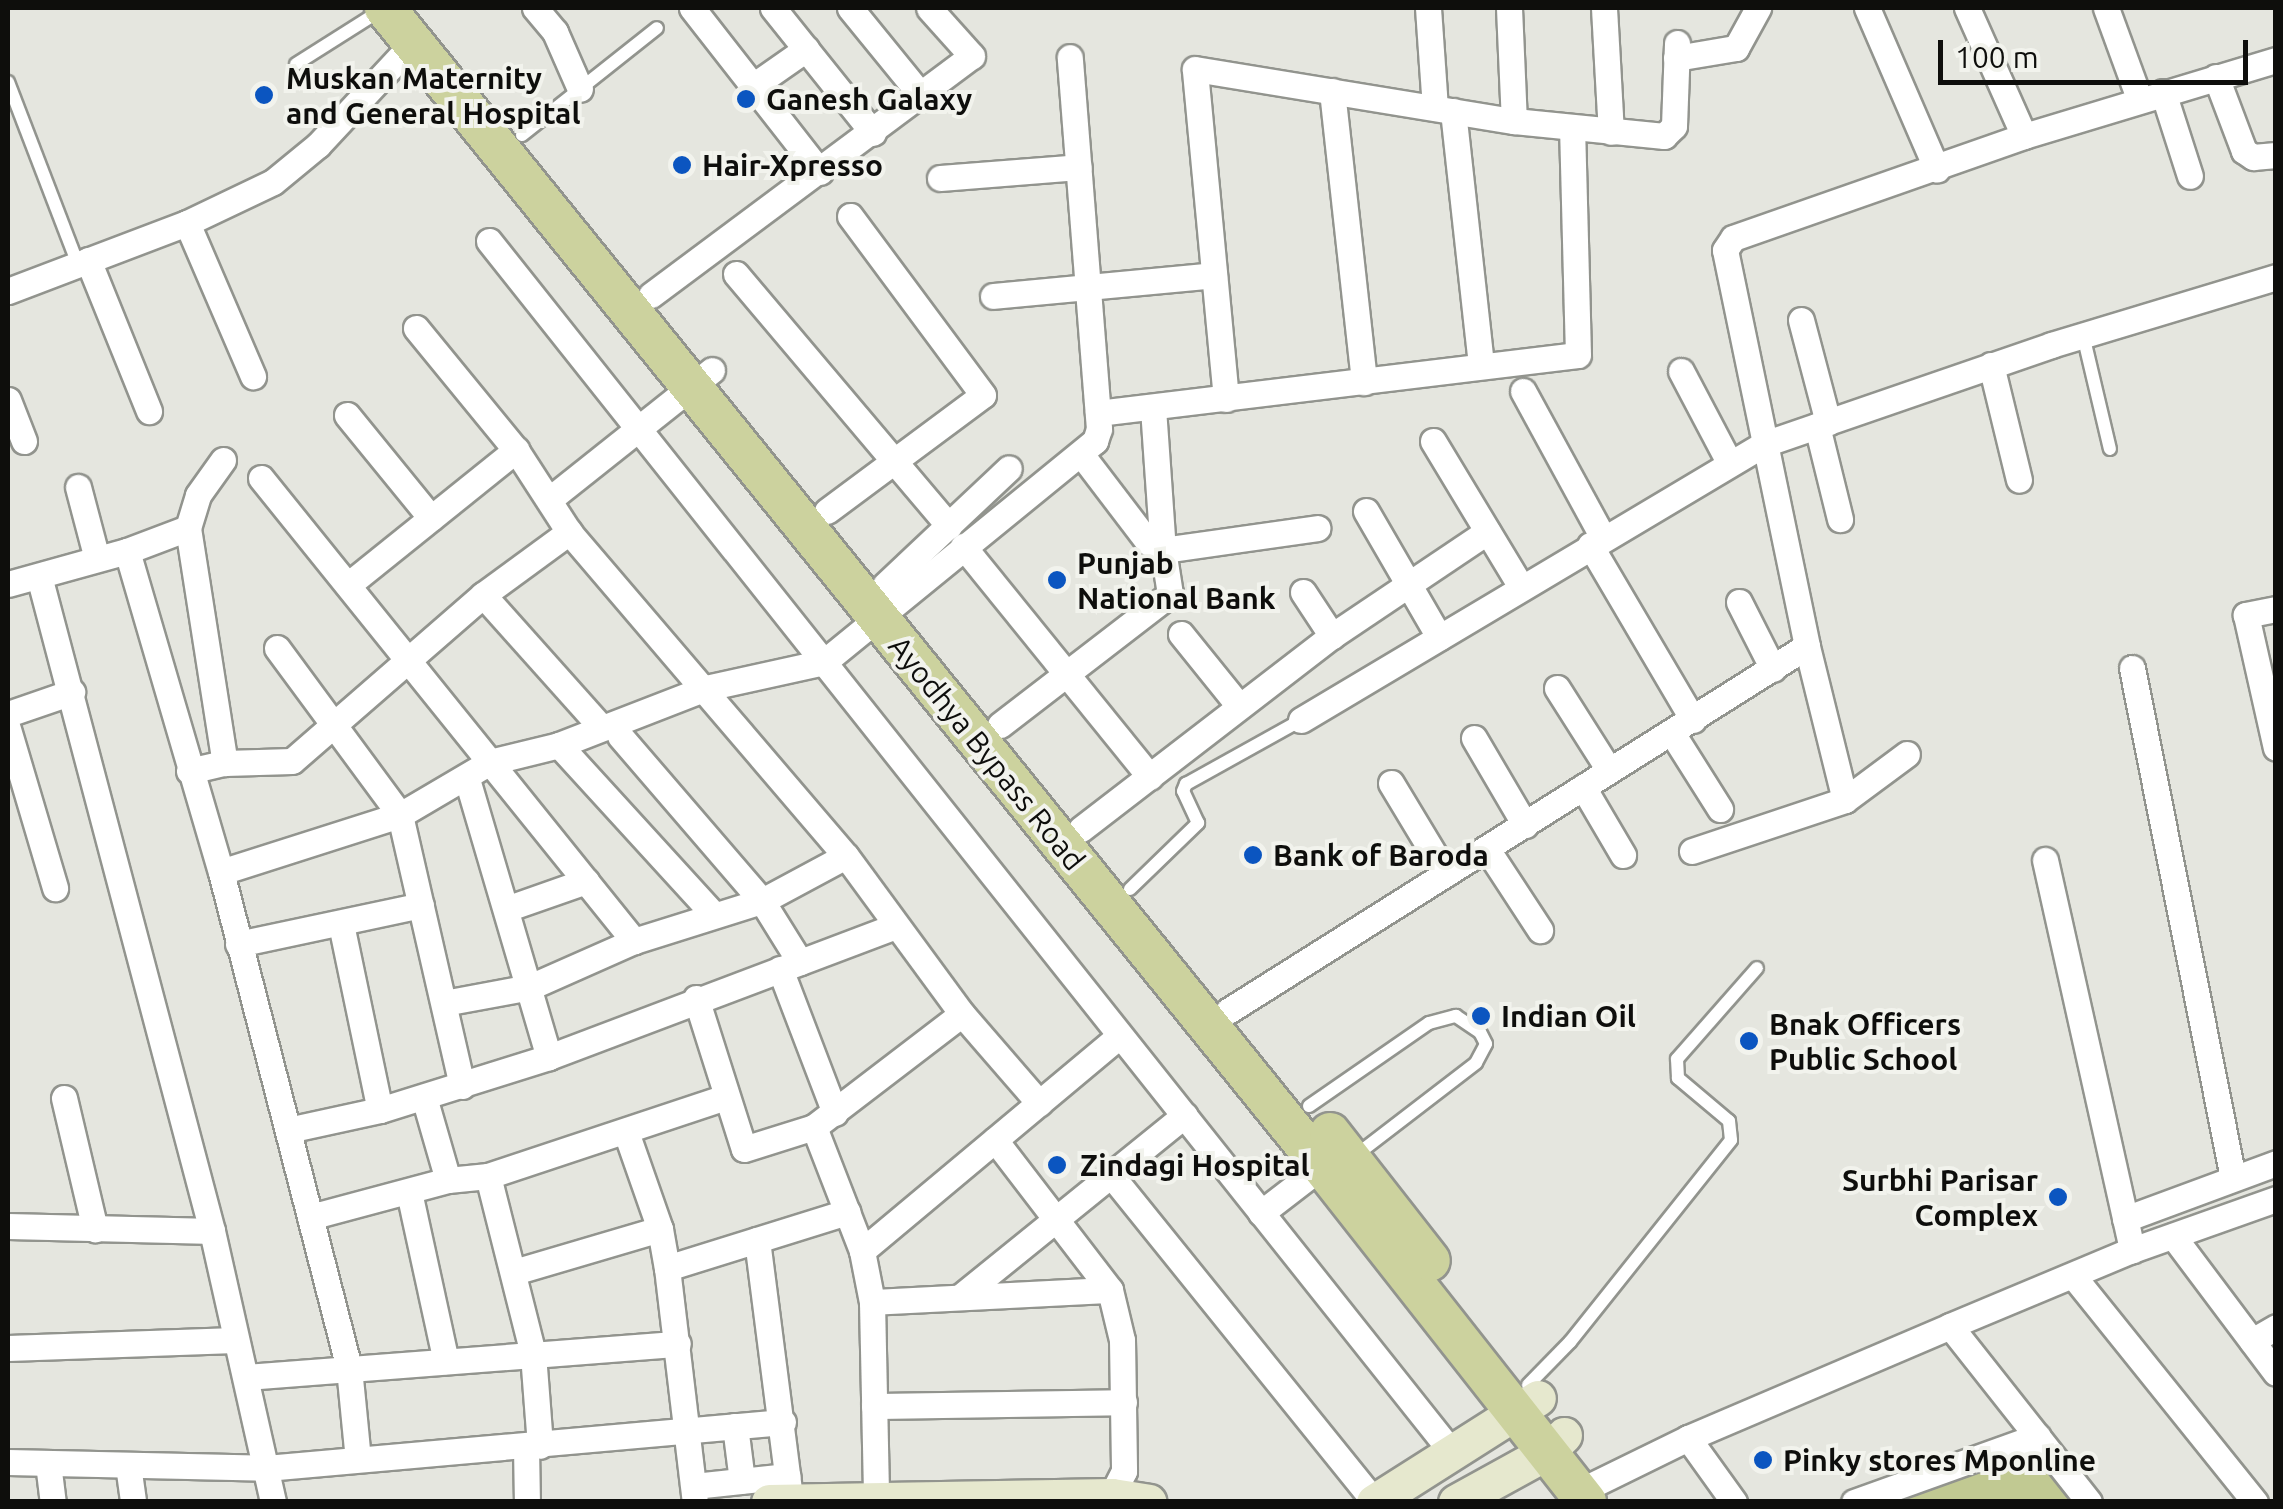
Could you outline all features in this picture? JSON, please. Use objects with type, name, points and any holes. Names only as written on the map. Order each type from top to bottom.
[{"type":"main road","name":"Ayodhya Bypass Road","points":[[385,8],[416,25],[522,135],[651,296],[701,378],[827,511],[886,600],[1000,725],[1308,1106],[1346,1176]]},
{"type":"main road","name":"Ayodhya Bypass Road","points":[[416,25],[886,600],[1528,1398],[1556,1444],[1595,1494]]},
{"type":"street","points":[[535,8],[555,32],[580,89]]},
{"type":"street","points":[[692,8],[820,172]]},
{"type":"street","points":[[773,8],[872,132]]},
{"type":"street","points":[[850,8],[921,95]]},
{"type":"street","points":[[651,296],[972,56],[929,8]]},
{"type":"street","points":[[1428,8],[1481,364]]},
{"type":"street","points":[[1509,8],[1514,121]]},
{"type":"street","points":[[1604,8],[1610,132]]},
{"type":"street","points":[[1226,399],[1196,69],[1514,121],[1610,132],[1672,134],[1676,50],[1736,48],[1758,8]]},
{"type":"street","points":[[1867,8],[1938,170]]},
{"type":"street","points":[[1967,8],[2024,136]]},
{"type":"street","points":[[2106,8],[2190,176]]},
{"type":"street","points":[[8,292],[187,222],[273,182],[318,145],[416,25]]},
{"type":"street","points":[[753,86],[806,49]]},
{"type":"street","points":[[221,872],[400,815],[490,762],[611,732],[706,688],[824,662],[956,536],[1095,441],[1098,413],[1070,57]]},
{"type":"street","points":[[1845,800],[1807,646],[1724,250],[1733,238],[1938,170],[2024,136],[2276,60]]},
{"type":"street","points":[[2216,77],[2244,150],[2254,157],[2276,155]]},
{"type":"street","points":[[1332,91],[1364,382]]},
{"type":"street","points":[[1098,413],[1578,355],[1572,128]]},
{"type":"street","points":[[940,178],[1079,167]]},
{"type":"street","points":[[827,511],[983,395],[850,216]]},
{"type":"street","points":[[187,222],[253,376]]},
{"type":"street","points":[[489,241],[1453,1454]]},
{"type":"street","points":[[83,262],[150,410]]},
{"type":"street","points":[[736,274],[1070,673],[1150,777]]},
{"type":"street","points":[[993,296],[1214,275]]},
{"type":"street","points":[[1301,720],[1764,444],[1991,365],[2276,277]]},
{"type":"street","points":[[1800,320],[1840,519]]},
{"type":"street","points":[[416,328],[516,450],[570,532],[846,856],[962,1014],[1039,1103]]},
{"type":"street","points":[[1991,365],[2019,480]]},
{"type":"street","points":[[1681,370],[1729,462]]},
{"type":"street","points":[[550,500],[701,378]]},
{"type":"street","points":[[1523,391],[1720,809]]},
{"type":"street","points":[[8,400],[24,441]]},
{"type":"street","points":[[1000,725],[1170,594],[1153,408]]},
{"type":"street","points":[[346,415],[431,518]]},
{"type":"street","points":[[1433,441],[1521,587]]},
{"type":"street","points":[[348,586],[516,450]]},
{"type":"street","points":[[1081,454],[1148,542],[1163,550],[1318,528]]},
{"type":"street","points":[[222,460],[198,495],[188,528],[224,763]]},
{"type":"street","points":[[956,536],[1009,468]]},
{"type":"street","points":[[261,478],[634,941]]},
{"type":"street","points":[[78,487],[97,559]]},
{"type":"street","points":[[1366,511],[1439,637]]},
{"type":"street","points":[[8,584],[127,551],[188,528]]},
{"type":"street","points":[[189,771],[224,763],[292,761],[483,594],[570,532]]},
{"type":"street","points":[[1081,829],[1332,636],[1487,532]]},
{"type":"street","points":[[127,551],[221,872],[349,1368],[358,1459]]},
{"type":"street","points":[[39,576],[212,1231],[273,1502]]},
{"type":"street","points":[[1303,592],[1332,636]]},
{"type":"street","points":[[483,594],[762,901],[790,966],[824,1120],[847,1212],[862,1251],[872,1302],[874,1406],[870,1499]]},
{"type":"street","points":[[1739,602],[1773,669]]},
{"type":"street","points":[[2276,609],[2246,614],[2276,748]]},
{"type":"street","points":[[1181,634],[1238,706]]},
{"type":"street","points":[[1228,1011],[1807,646]]},
{"type":"street","points":[[277,648],[400,815],[462,1086]]},
{"type":"street","points":[[2132,668],[2233,1178]]},
{"type":"street","points":[[1556,688],[1609,770]]},
{"type":"street","points":[[8,714],[72,692]]},
{"type":"street","points":[[8,730],[56,888]]},
{"type":"street","points":[[1474,738],[1524,825]]},
{"type":"street","points":[[559,744],[714,915]]},
{"type":"street","points":[[1692,851],[1845,800],[1907,754]]},
{"type":"street","points":[[466,779],[549,1057]]},
{"type":"street","points":[[1391,783],[1446,874]]},
{"type":"street","points":[[1583,787],[1623,854]]},
{"type":"street","points":[[1487,848],[1540,930]]},
{"type":"street","points":[[444,1003],[530,987],[634,941],[762,901],[846,856]]},
{"type":"street","points":[[2044,860],[2132,1250]]},
{"type":"street","points":[[506,909],[586,881]]},
{"type":"street","points":[[238,944],[421,905]]},
{"type":"street","points":[[341,924],[380,1110]]},
{"type":"street","points":[[288,1130],[380,1110],[549,1057],[696,998],[895,926]]},
{"type":"street","points":[[696,998],[744,1149],[824,1120],[962,1014]]},
{"type":"street","points":[[862,1251],[1120,1035]]},
{"type":"street","points":[[424,1097],[448,1180]]},
{"type":"street","points":[[310,1217],[448,1180],[488,1176],[726,1097]]},
{"type":"street","points":[[64,1098],[95,1229]]},
{"type":"street","points":[[960,1297],[1185,1116]]},
{"type":"street","points":[[626,1132],[660,1230],[695,1494],[772,1489],[870,1499],[1149,1502]]},
{"type":"street","points":[[995,1140],[1110,1290],[1122,1340],[1124,1402],[1124,1471],[1110,1499]]},
{"type":"street","points":[[2125,1219],[2276,1162]]},
{"type":"street","points":[[1111,1175],[1374,1502],[1453,1454],[1528,1398]]},
{"type":"street","points":[[488,1176],[533,1354],[533,1447],[527,1502]]},
{"type":"street","points":[[1262,1213],[1346,1176]]},
{"type":"street","points":[[409,1192],[446,1361]]},
{"type":"street","points":[[1595,1494],[1688,1438],[2132,1250],[2274,1202]]},
{"type":"street","points":[[667,1268],[847,1212]]},
{"type":"street","points":[[8,1226],[212,1231]]},
{"type":"street","points":[[514,1272],[660,1230]]},
{"type":"street","points":[[2173,1236],[2276,1374]]},
{"type":"street","points":[[757,1240],[783,1422],[772,1489]]},
{"type":"street","points":[[2074,1277],[2254,1502]]},
{"type":"street","points":[[872,1302],[1110,1290]]},
{"type":"street","points":[[1950,1326],[2090,1502]]},
{"type":"street","points":[[2252,1342],[2276,1327]]},
{"type":"street","points":[[8,1348],[235,1340]]},
{"type":"street","points":[[246,1376],[678,1344]]},
{"type":"street","points":[[874,1406],[1124,1402]]},
{"type":"street","points":[[8,1462],[266,1468],[783,1422]]},
{"type":"street","points":[[735,1426],[772,1489]]},
{"type":"street","points":[[1869,1499],[2038,1436]]},
{"type":"street","points":[[1688,1438],[1734,1502]]},
{"type":"street","points":[[1456,1502],[1500,1492],[1556,1444]]},
{"type":"street","points":[[48,1463],[53,1502]]},
{"type":"street","points":[[128,1465],[133,1502]]},
{"type":"lane","points":[[296,64],[385,8]]},
{"type":"lane","points":[[522,135],[657,28]]},
{"type":"lane","points":[[8,82],[83,262]]},
{"type":"lane","points":[[2083,336],[2110,449]]},
{"type":"lane","points":[[1130,889],[1198,823],[1182,791],[1186,784],[1301,720]]},
{"type":"lane","points":[[1528,1398],[1731,1140],[1730,1121],[1678,1078],[1676,1059],[1757,968]]},
{"type":"lane","points":[[1308,1106],[1429,1023],[1456,1016],[1480,1032],[1486,1044],[1476,1063],[1346,1176]]},
{"type":"green space","points":[[2037,1435],[2087,1501],[1882,1502]]},
{"type":"place","name":"Muskan Maternity and General Hospital","points":[[264,95]]},
{"type":"place","name":"Ganesh Galaxy","points":[[746,99]]},
{"type":"place","name":"Hair-Xpresso","points":[[682,165]]},
{"type":"place","name":"Punjab National Bank","points":[[1057,580]]},
{"type":"place","name":"Bank of Baroda","points":[[1253,855]]},
{"type":"place","name":"Indian Oil","points":[[1481,1016]]},
{"type":"place","name":"Bnak Officers Public School","points":[[1749,1041]]},
{"type":"place","name":"Zindagi Hospital","points":[[1057,1165]]},
{"type":"place","name":"Surbhi Parisar Complex","points":[[2058,1197]]},
{"type":"place","name":"Pinky stores Mponline","points":[[1763,1460]]}]
